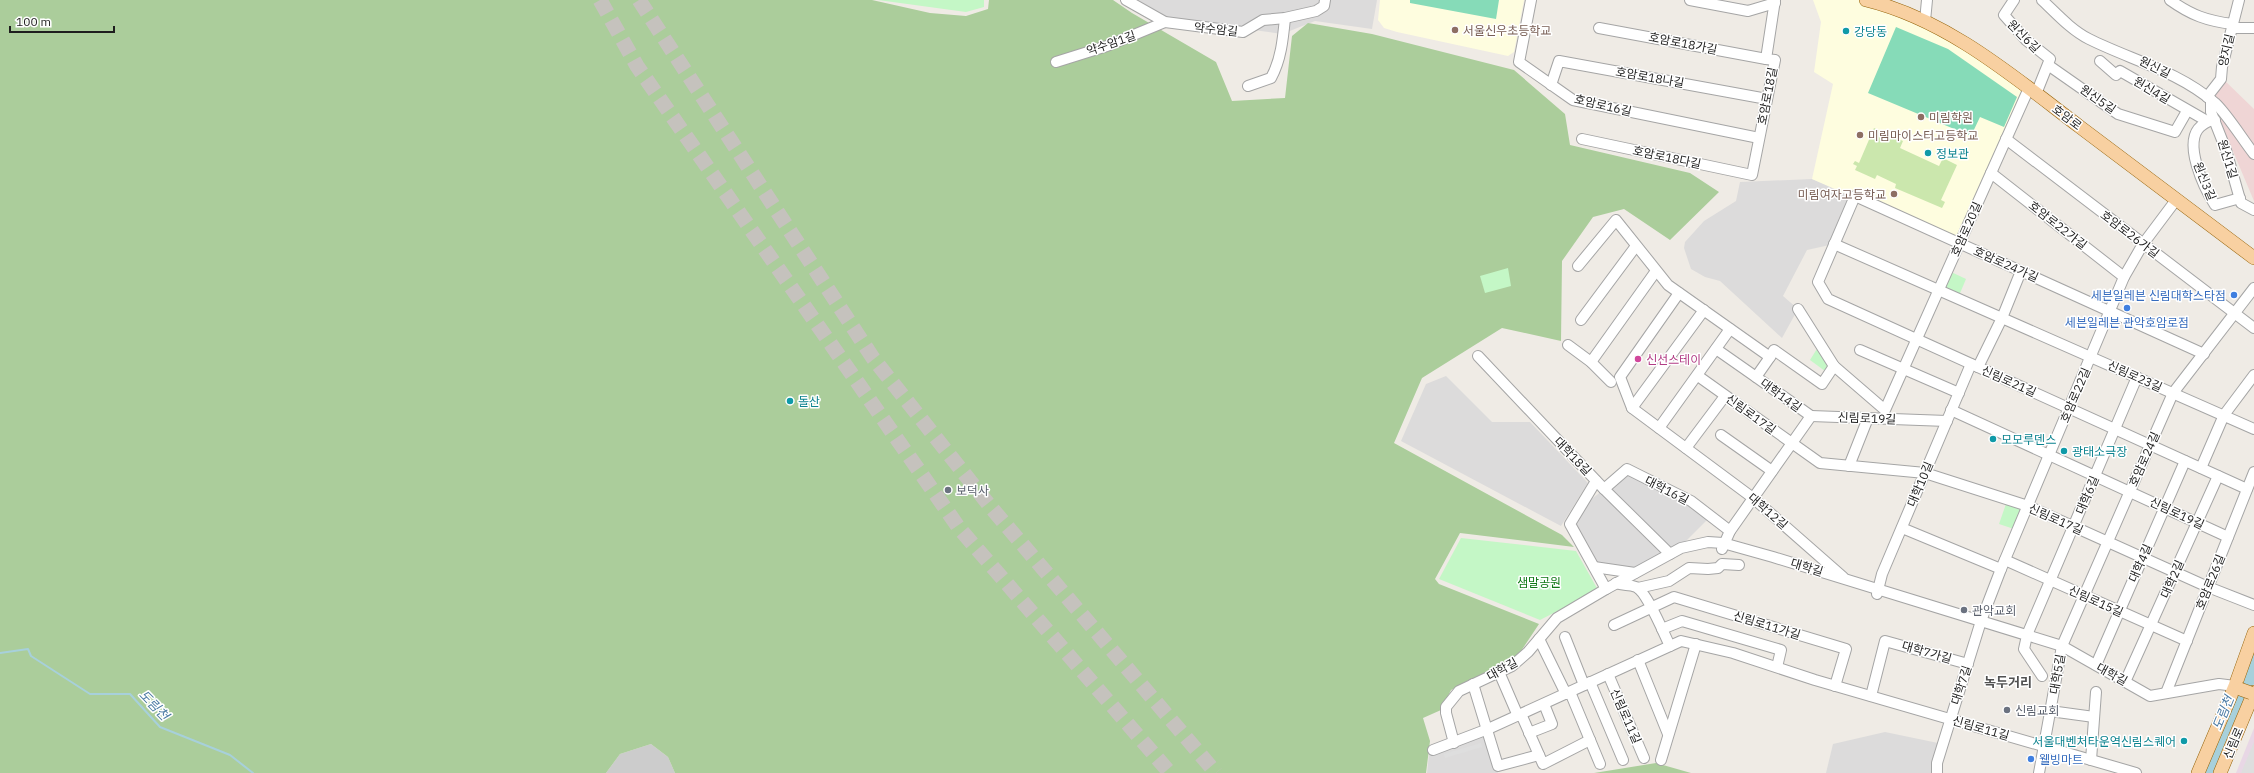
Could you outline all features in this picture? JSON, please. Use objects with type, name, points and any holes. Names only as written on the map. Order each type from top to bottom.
[{"type":"main road","name":"호암로","points":[[1874,1],[1925,18],[1955,36],[2035,90],[2176,200],[2254,258]]},
{"type":"main road","points":[[2035,90],[2254,252]]},
{"type":"main road","name":"신림로","points":[[2198,773],[2233,690],[2254,633]]},
{"type":"main road","points":[[2233,690],[2253,693]]},
{"type":"main road","name":"신림로","points":[[2220,773],[2252,712],[2253,693]]},
{"type":"street","name":"약수암길","points":[[1126,0],[1165,22],[1243,32],[1263,20],[1285,18],[1316,11],[1324,6],[1325,0]]},
{"type":"street","name":"호암로16길","points":[[1531,0],[1519,62],[1573,100],[1759,138]]},
{"type":"street","points":[[1690,0],[1748,11],[1775,1]]},
{"type":"street","points":[[1925,18],[1927,0]]},
{"type":"street","name":"원신6길","points":[[2014,0],[2004,15],[2026,40],[2050,59],[2035,90]]},
{"type":"street","name":"원신길","points":[[2042,0],[2072,27],[2088,38],[2166,71],[2209,99],[2254,154]]},
{"type":"street","points":[[2170,0],[2184,10],[2209,22],[2254,28]]},
{"type":"street","name":"양지길","points":[[2209,99],[2221,79],[2222,67],[2239,0]]},
{"type":"street","name":"호암로18길","points":[[1752,175],[1775,60],[1766,59],[1775,1]]},
{"type":"street","points":[[1248,86],[1271,78],[1275,70],[1283,40],[1285,18]]},
{"type":"street","name":"약수암1길","points":[[1056,62],[1107,46],[1165,22]]},
{"type":"street","name":"호암로18가길","points":[[1599,28],[1766,59]]},
{"type":"street","name":"호암로18나길","points":[[1551,85],[1559,61],[1767,99]]},
{"type":"street","name":"원신4길","points":[[2100,61],[2116,75],[2120,71],[2187,111],[2211,121]]},
{"type":"street","name":"원신5길","points":[[2048,65],[2118,114],[2142,123],[2175,132],[2187,111]]},
{"type":"street","name":"호암로20길","points":[[1883,414],[2006,139],[2035,90]]},
{"type":"street","name":"원신1길","points":[[2209,99],[2212,112],[2211,121],[2240,198]]},
{"type":"street","name":"원신3길","points":[[2211,121],[2197,129],[2192,141],[2198,170],[2215,205],[2240,198]]},
{"type":"street","name":"호암로18다길","points":[[1582,139],[1752,175]]},
{"type":"street","name":"호암로26가길","points":[[2006,139],[2254,328]]},
{"type":"street","name":"호암로22가길","points":[[1991,173],[2124,277]]},
{"type":"street","name":"호암로24가길","points":[[1834,244],[1854,196],[2204,354]]},
{"type":"street","points":[[2240,198],[2241,203],[2254,210]]},
{"type":"street","name":"호암로22길","points":[[1981,623],[2003,565],[2124,277],[2143,244],[2176,200]]},
{"type":"street","points":[[1578,266],[1616,220],[1668,285],[1770,357],[1774,350],[1822,384],[1834,366]]},
{"type":"street","name":"신림로23길","points":[[1834,244],[2254,429]]},
{"type":"street","name":"신림로21길","points":[[1834,244],[1818,282],[1828,299],[2247,489]]},
{"type":"street","points":[[1582,320],[1636,246]]},
{"type":"street","points":[[1591,362],[1656,271]]},
{"type":"street","points":[[1974,365],[2002,318],[2021,272]]},
{"type":"street","name":"호암로24길","points":[[2062,648],[2173,393],[2254,288]]},
{"type":"street","points":[[1632,408],[1620,377],[1679,293]]},
{"type":"street","points":[[1798,309],[1834,366],[1883,414]]},
{"type":"street","points":[[1632,408],[1704,310]]},
{"type":"street","points":[[1659,428],[1698,376],[1730,329]]},
{"type":"street","points":[[1568,345],[1591,362],[1611,382]]},
{"type":"street","name":"대학14길","points":[[1716,349],[1811,416],[1730,531],[1722,546]]},
{"type":"street","points":[[1860,350],[1959,393]]},
{"type":"street","name":"대학18길","points":[[1478,356],[1596,481],[1670,554]]},
{"type":"street","name":"대학14길","points":[[1756,377],[1770,357]]},
{"type":"street","name":"대학10길","points":[[1878,592],[1882,574],[1951,410],[1974,365]]},
{"type":"street","points":[[2201,468],[2224,415],[2254,375]]},
{"type":"street","name":"신림로17길","points":[[1698,376],[1820,463],[1925,473],[2028,506],[2208,587],[2254,605]]},
{"type":"street","name":"대학6길","points":[[2027,638],[2137,377]]},
{"type":"street","points":[[1686,448],[1725,396]]},
{"type":"street","name":"대학12길","points":[[1632,408],[1753,498],[1846,579]]},
{"type":"street","name":"신림로19길","points":[[1951,410],[2228,537]]},
{"type":"street","name":"신림로19길","points":[[1811,416],[1868,418],[1883,414],[1947,421]]},
{"type":"street","points":[[1849,466],[1868,418]]},
{"type":"street","points":[[1721,435],[1772,471]]},
{"type":"street","name":"대학4길","points":[[2096,665],[2185,461]]},
{"type":"street","name":"대학16길","points":[[1604,489],[1627,470],[1691,501],[1730,531]]},
{"type":"street","name":"호암로26길","points":[[2166,693],[2254,472]]},
{"type":"street","name":"대학2길","points":[[2125,682],[2218,476]]},
{"type":"street","points":[[1596,481],[1570,524],[1594,567],[1615,586]]},
{"type":"street","name":"신림로15길","points":[[1902,528],[2003,565],[2051,580],[2186,641]]},
{"type":"street","name":"대학길","points":[[1456,742],[1451,708],[1461,695],[1473,686],[1500,674],[1517,662],[1540,641],[1558,618],[1638,574],[1670,554],[1694,544],[1722,546],[1846,579],[1878,592],[2062,648],[2096,665],[2150,696],[2219,684],[2233,690]]},
{"type":"street","points":[[1594,567],[1638,574],[1682,553],[1694,549],[1722,546],[1878,592]]},
{"type":"street","points":[[1638,588],[1669,581],[1688,568],[1708,569],[1718,568],[1722,564],[1739,565]]},
{"type":"street","points":[[1600,764],[1568,693],[1540,641],[1560,624],[1615,586],[1629,584],[1638,588],[1652,608],[1670,646]]},
{"type":"street","name":"신림로11가길","points":[[1652,608],[1674,597],[1846,649],[1835,686]]},
{"type":"street","points":[[1614,625],[1652,608]]},
{"type":"street","points":[[1662,629],[1682,621],[1780,650],[1776,667]]},
{"type":"street","name":"대학7길","points":[[1937,773],[1937,763],[1981,623]]},
{"type":"street","points":[[1565,637],[1587,684]]},
{"type":"street","points":[[2027,638],[2024,649],[2042,676]]},
{"type":"street","name":"신림로11길","points":[[1433,750],[1520,715],[1681,641],[1776,667],[1835,686],[2136,773]]},
{"type":"street","name":"대학7가길","points":[[1872,696],[1886,641],[1968,664]]},
{"type":"street","points":[[1661,760],[1696,644]]},
{"type":"street","name":"대학길","points":[[2062,648],[2149,701],[2218,689],[2228,691],[2233,690]]},
{"type":"street","name":"대학5길","points":[[2039,773],[2062,648]]},
{"type":"street","points":[[1638,660],[1668,734]]},
{"type":"street","points":[[1500,674],[1543,764],[1590,740]]},
{"type":"street","name":"신림로11길","points":[[1608,674],[1644,758]]},
{"type":"street","name":"신림로11길","points":[[1587,684],[1623,760]]},
{"type":"street","points":[[1473,686],[1488,729],[1498,766],[1539,755]]},
{"type":"street","points":[[2091,760],[2096,692]]},
{"type":"street","points":[[1529,733],[1552,724],[1544,704]]},
{"type":"street","points":[[2050,712],[2094,717]]},
{"type":"street","points":[[2043,773],[2044,746]]},
{"type":"shaded area","points":[[1136,0],[1377,0],[1372,29],[1315,21],[1282,34],[1166,18]]},
{"type":"shaded area","name":"서울신우초등학교","points":[[1380,0],[1524,0],[1514,52],[1508,56],[1384,28],[1378,20]]},
{"type":"shaded area","name":"미림학원","points":[[1813,0],[1866,0],[1925,21],[2029,88],[1959,244],[1812,179],[1833,84],[1814,72],[1821,22]]},
{"type":"shaded area","points":[[2224,80],[2254,109],[2254,201],[2230,144],[2205,103]]},
{"type":"shaded area","points":[[1812,179],[1855,196],[1834,244],[1807,250],[1783,296],[1798,309],[1782,338],[1720,281],[1705,277],[1691,269],[1684,248],[1685,242],[1704,221],[1736,201],[1740,182]]},
{"type":"shaded area","points":[[1446,376],[1492,422],[1530,422],[1588,483],[1561,526],[1401,441],[1426,384]]},
{"type":"shaded area","points":[[1627,472],[1691,504],[1709,518],[1681,546],[1633,571],[1596,566],[1572,525],[1585,504]]},
{"type":"shaded area","points":[[2254,728],[2254,773],[2236,773]]},
{"type":"shaded area","points":[[1885,732],[1938,743],[1933,773],[1826,773],[1833,744]]},
{"type":"shaded area","points":[[1487,735],[1498,773],[1427,773],[1429,754]]},
{"type":"shaded area","points":[[2254,742],[2254,773],[2241,773],[2251,749]]},
{"type":"shaded area","points":[[1481,743],[1482,747],[1445,758],[1444,754]]},
{"type":"shaded area","points":[[651,744],[668,757],[675,773],[606,773],[620,754]]},
{"type":"green space","points":[[0,0],[872,0],[930,13],[966,16],[988,9],[989,0],[1113,0],[1132,13],[1216,62],[1232,101],[1285,98],[1292,36],[1308,23],[1372,34],[1514,70],[1565,114],[1570,145],[1690,173],[1719,192],[1670,240],[1624,209],[1593,217],[1562,261],[1561,341],[1502,328],[1422,378],[1394,443],[1562,535],[1574,547],[1460,533],[1435,579],[1439,584],[1539,624],[1517,657],[1451,690],[1441,710],[1423,718],[1430,741],[1426,773],[675,773],[668,757],[651,744],[620,754],[606,773],[0,773]]},
{"type":"green space","points":[[878,0],[984,0],[984,7],[966,12]]},
{"type":"green space","points":[[1410,0],[1499,0],[1496,19],[1410,3]]},
{"type":"green space","points":[[1896,27],[1948,49],[2017,97],[2004,127],[1980,117],[1971,136],[1868,93]]},
{"type":"green space","points":[[1874,128],[1903,141],[1900,148],[1939,166],[1943,158],[1957,165],[1941,200],[1945,202],[1942,208],[1895,188],[1896,184],[1877,175],[1875,179],[1855,170],[1857,166],[1853,164],[1855,161],[1859,163]]},
{"type":"green space","points":[[1508,268],[1511,286],[1485,293],[1480,276]]},
{"type":"green space","points":[[1947,270],[1966,279],[1958,298],[1939,290]]},
{"type":"green space","points":[[1820,344],[1834,366],[1829,374],[1810,360]]},
{"type":"green space","points":[[2007,501],[2025,507],[2017,530],[1999,524]]},
{"type":"green space","name":"샘말공원","points":[[1461,538],[1576,551],[1598,590],[1540,620],[1439,579]]},
{"type":"green space","points":[[1656,763],[1691,773],[1594,773]]},
{"type":"water","name":"도림천","points":[[2254,642],[2254,684],[2217,773],[2200,773]]},
{"type":"waterway","name":"도림천","points":[[0,653],[28,649],[31,656],[90,694],[130,694],[160,727],[230,755],[253,773]]},
{"type":"tunnel","points":[[600,0],[637,66],[959,528],[1170,773]]},
{"type":"tunnel","points":[[639,0],[873,358],[989,505],[1216,773]]},
{"type":"place","name":"서울신우초등학교","points":[[1455,30]]},
{"type":"place","name":"강당동","points":[[1846,31]]},
{"type":"place","name":"미림학원","points":[[1921,117]]},
{"type":"place","name":"미림마이스터고등학교","points":[[1860,135]]},
{"type":"place","name":"정보관","points":[[1928,153]]},
{"type":"place","name":"미림여자고등학교","points":[[1894,194]]},
{"type":"place","name":"세븐일레븐 신림대학스타점","points":[[2234,295]]},
{"type":"place","name":"세븐일레븐 관악호암로점","points":[[2127,308]]},
{"type":"place","name":"신선스테이","points":[[1638,359]]},
{"type":"place","name":"돌산","points":[[790,401]]},
{"type":"place","name":"모모루덴스","points":[[1993,439]]},
{"type":"place","name":"광태소극장","points":[[2064,451]]},
{"type":"place","name":"보덕사","points":[[948,490]]},
{"type":"place","name":"관악교회","points":[[1964,610]]},
{"type":"place","name":"신림교회","points":[[2007,710]]},
{"type":"place","name":"서울대벤처타운역신림스퀘어","points":[[2184,741]]},
{"type":"place","name":"웰빙마트","points":[[2031,759]]},
{"type":"district","name":"녹두거리","points":[[2008,682]]}]
